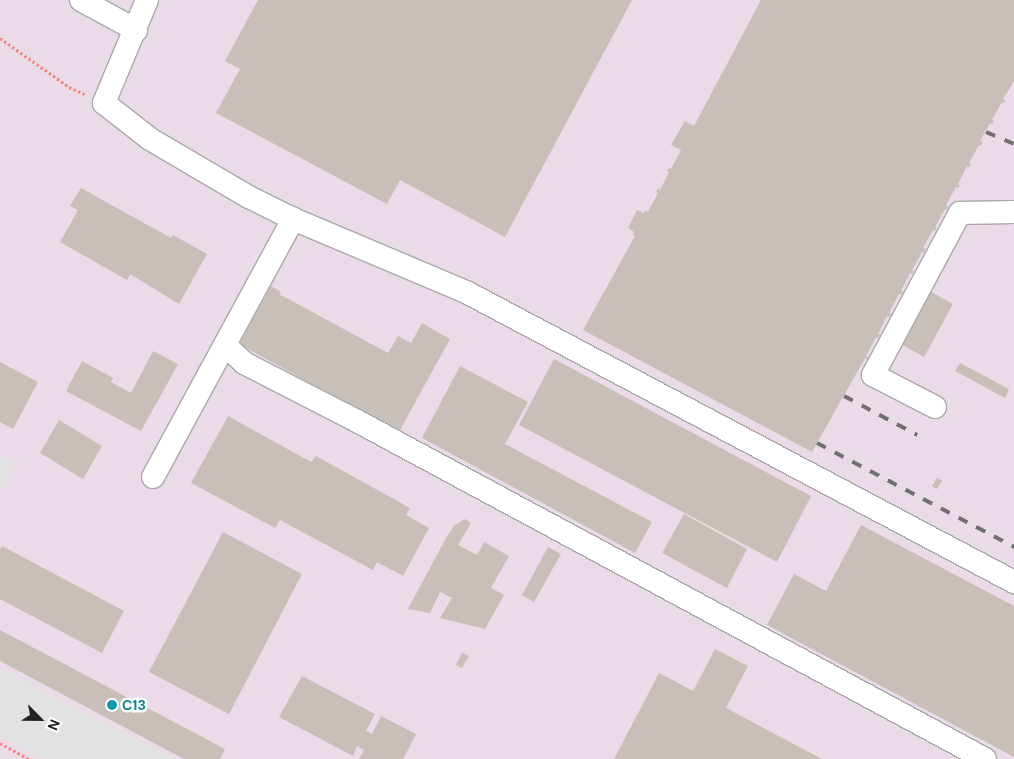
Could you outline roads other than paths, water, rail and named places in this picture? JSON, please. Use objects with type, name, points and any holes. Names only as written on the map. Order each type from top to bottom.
[{"type":"lane","points":[[81,0],[136,30]]},
{"type":"lane","points":[[147,0],[104,103],[150,139],[249,197],[293,219],[468,293],[1014,582]]},
{"type":"lane","points":[[935,407],[873,375],[960,213],[1014,212]]},
{"type":"lane","points":[[153,477],[293,219]]},
{"type":"lane","points":[[225,345],[244,362],[985,759]]},
{"type":"railway","points":[[986,132],[1014,144]]},
{"type":"railway","points":[[844,396],[917,435]]},
{"type":"railway","points":[[817,443],[1014,547]]},
{"type":"place","name":"C13","points":[[112,705]]}]
